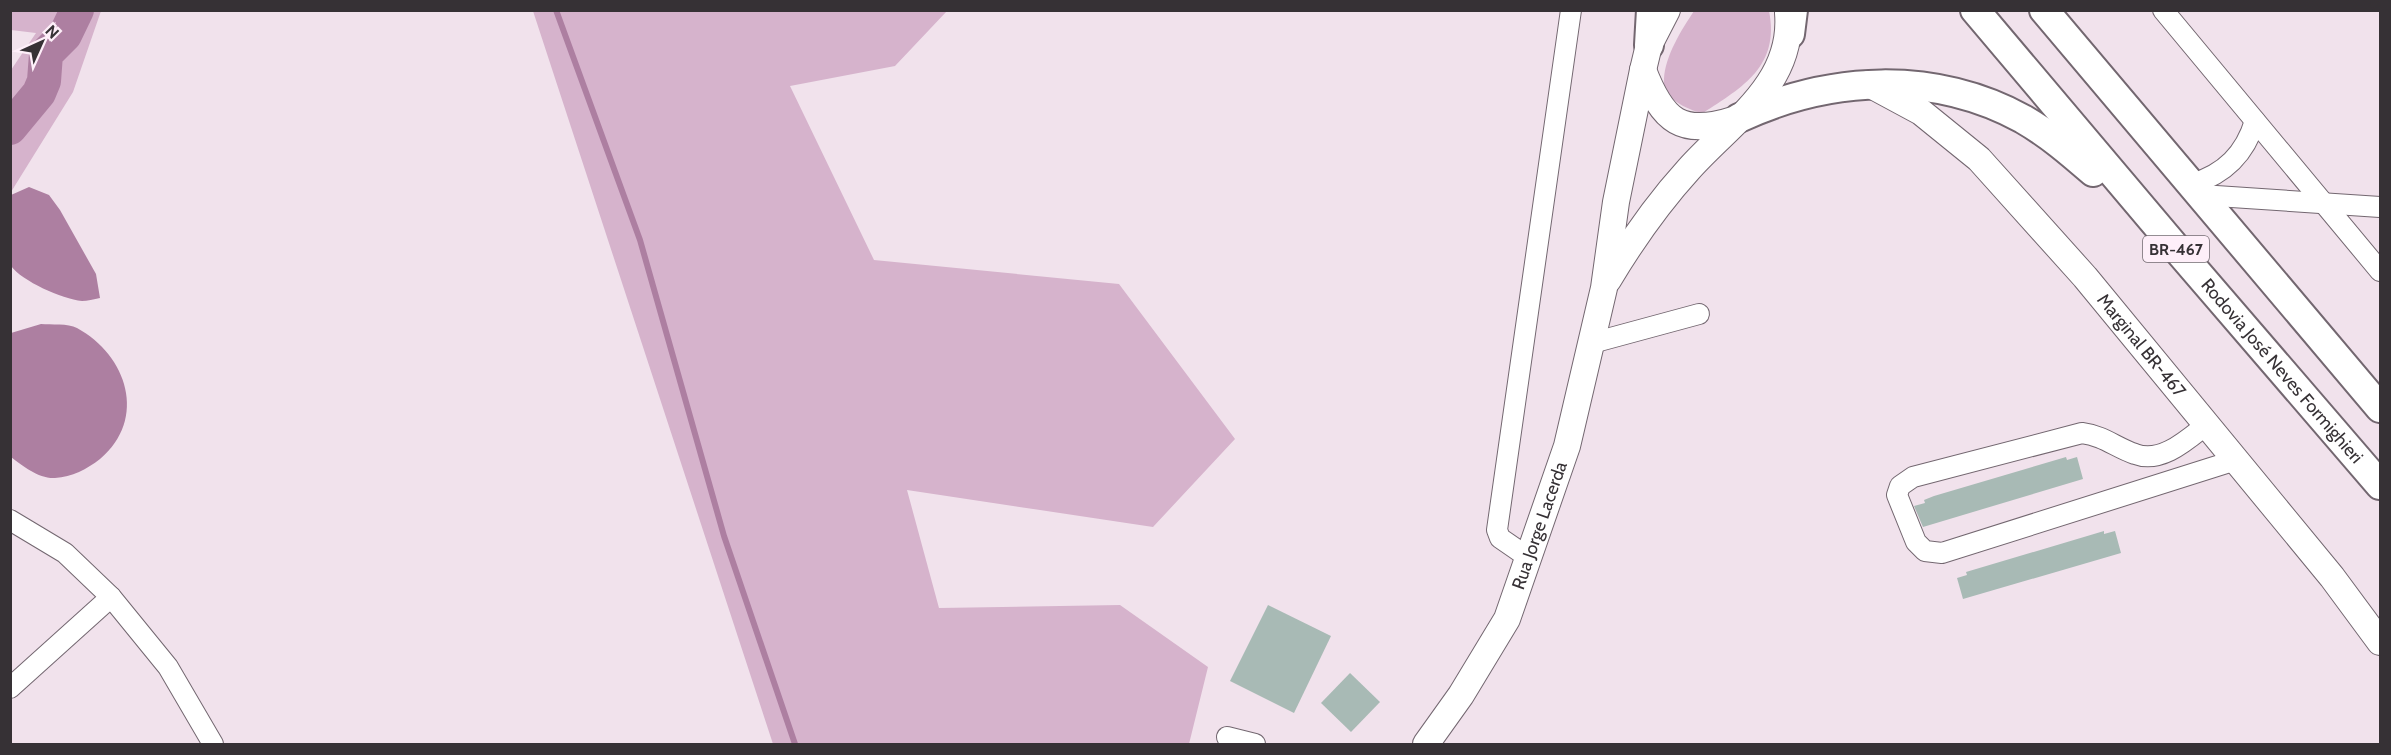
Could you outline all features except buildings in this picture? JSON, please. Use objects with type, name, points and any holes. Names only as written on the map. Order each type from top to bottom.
[{"type":"highway","points":[[1646,57],[1651,10]]},
{"type":"highway","name":"Rodovia José Neves Formighieri","points":[[1975,10],[2380,485]]},
{"type":"highway","name":"BR-467","points":[[2044,10],[2380,408]]},
{"type":"highway","points":[[1740,118],[1767,105],[1799,95],[1869,84],[1933,88],[1964,96],[2023,119],[2057,141],[2109,185],[2182,255]]},
{"type":"main road","name":"Rua Jorge Lacerda","points":[[1426,744],[1461,695],[1507,619],[1568,446],[1604,288],[1616,202],[1646,57],[1667,10]]},
{"type":"main road","name":"Rua Jorge Lacerda","points":[[1604,288],[1643,226],[1665,197],[1688,169],[1763,94],[1780,65],[1790,18]]},
{"type":"main road","points":[[1646,57],[1654,97],[1667,114],[1688,127],[1712,127],[1740,118]]},
{"type":"main road","name":"Marginal BR-467","points":[[1869,84],[1921,112],[1979,159],[2085,277],[2332,577],[2380,642]]},
{"type":"street","points":[[1529,558],[1500,538],[1497,530],[1571,10]]},
{"type":"street","points":[[2163,10],[2380,271]]},
{"type":"street","points":[[2197,190],[2236,158],[2251,134],[2255,121]]},
{"type":"street","points":[[2197,190],[2380,207]]},
{"type":"street","points":[[1592,343],[1699,314]]},
{"type":"street","points":[[2206,425],[2178,447],[2152,456],[2136,455],[2099,435],[2082,433],[1913,477],[1900,486],[1897,495],[1916,542],[1925,551],[1942,553],[2236,460]]},
{"type":"street","points":[[2178,447],[2197,472]]},
{"type":"street","points":[[10,520],[65,553],[111,597],[168,667],[213,744]]},
{"type":"street","points":[[10,688],[111,597]]},
{"type":"street","points":[[1227,737],[1255,744]]},
{"type":"shaded area","points":[[11,10],[101,11],[73,92],[11,192],[11,70],[36,33],[11,30]]},
{"type":"shaded area","points":[[533,11],[947,11],[895,66],[790,86],[874,260],[1119,284],[1235,439],[1153,527],[907,490],[939,608],[1120,605],[1208,667],[1189,744],[773,744]]},
{"type":"shaded area","points":[[1694,11],[1769,11],[1771,30],[1769,46],[1755,73],[1732,94],[1703,113],[1677,102],[1664,86],[1667,61],[1679,34]]},
{"type":"shaded area","points":[[29,187],[49,195],[60,210],[96,274],[100,298],[82,301],[64,297],[24,278],[11,266],[11,195]]},
{"type":"shaded area","points":[[41,324],[73,326],[94,340],[108,354],[119,371],[125,389],[127,407],[124,425],[115,443],[100,459],[73,474],[55,478],[37,474],[11,457],[11,333]]},
{"type":"waterway","points":[[10,128],[39,93],[44,81],[46,54],[65,35],[77,10]]},
{"type":"waterway","points":[[556,10],[640,240],[724,536],[795,744]]}]
